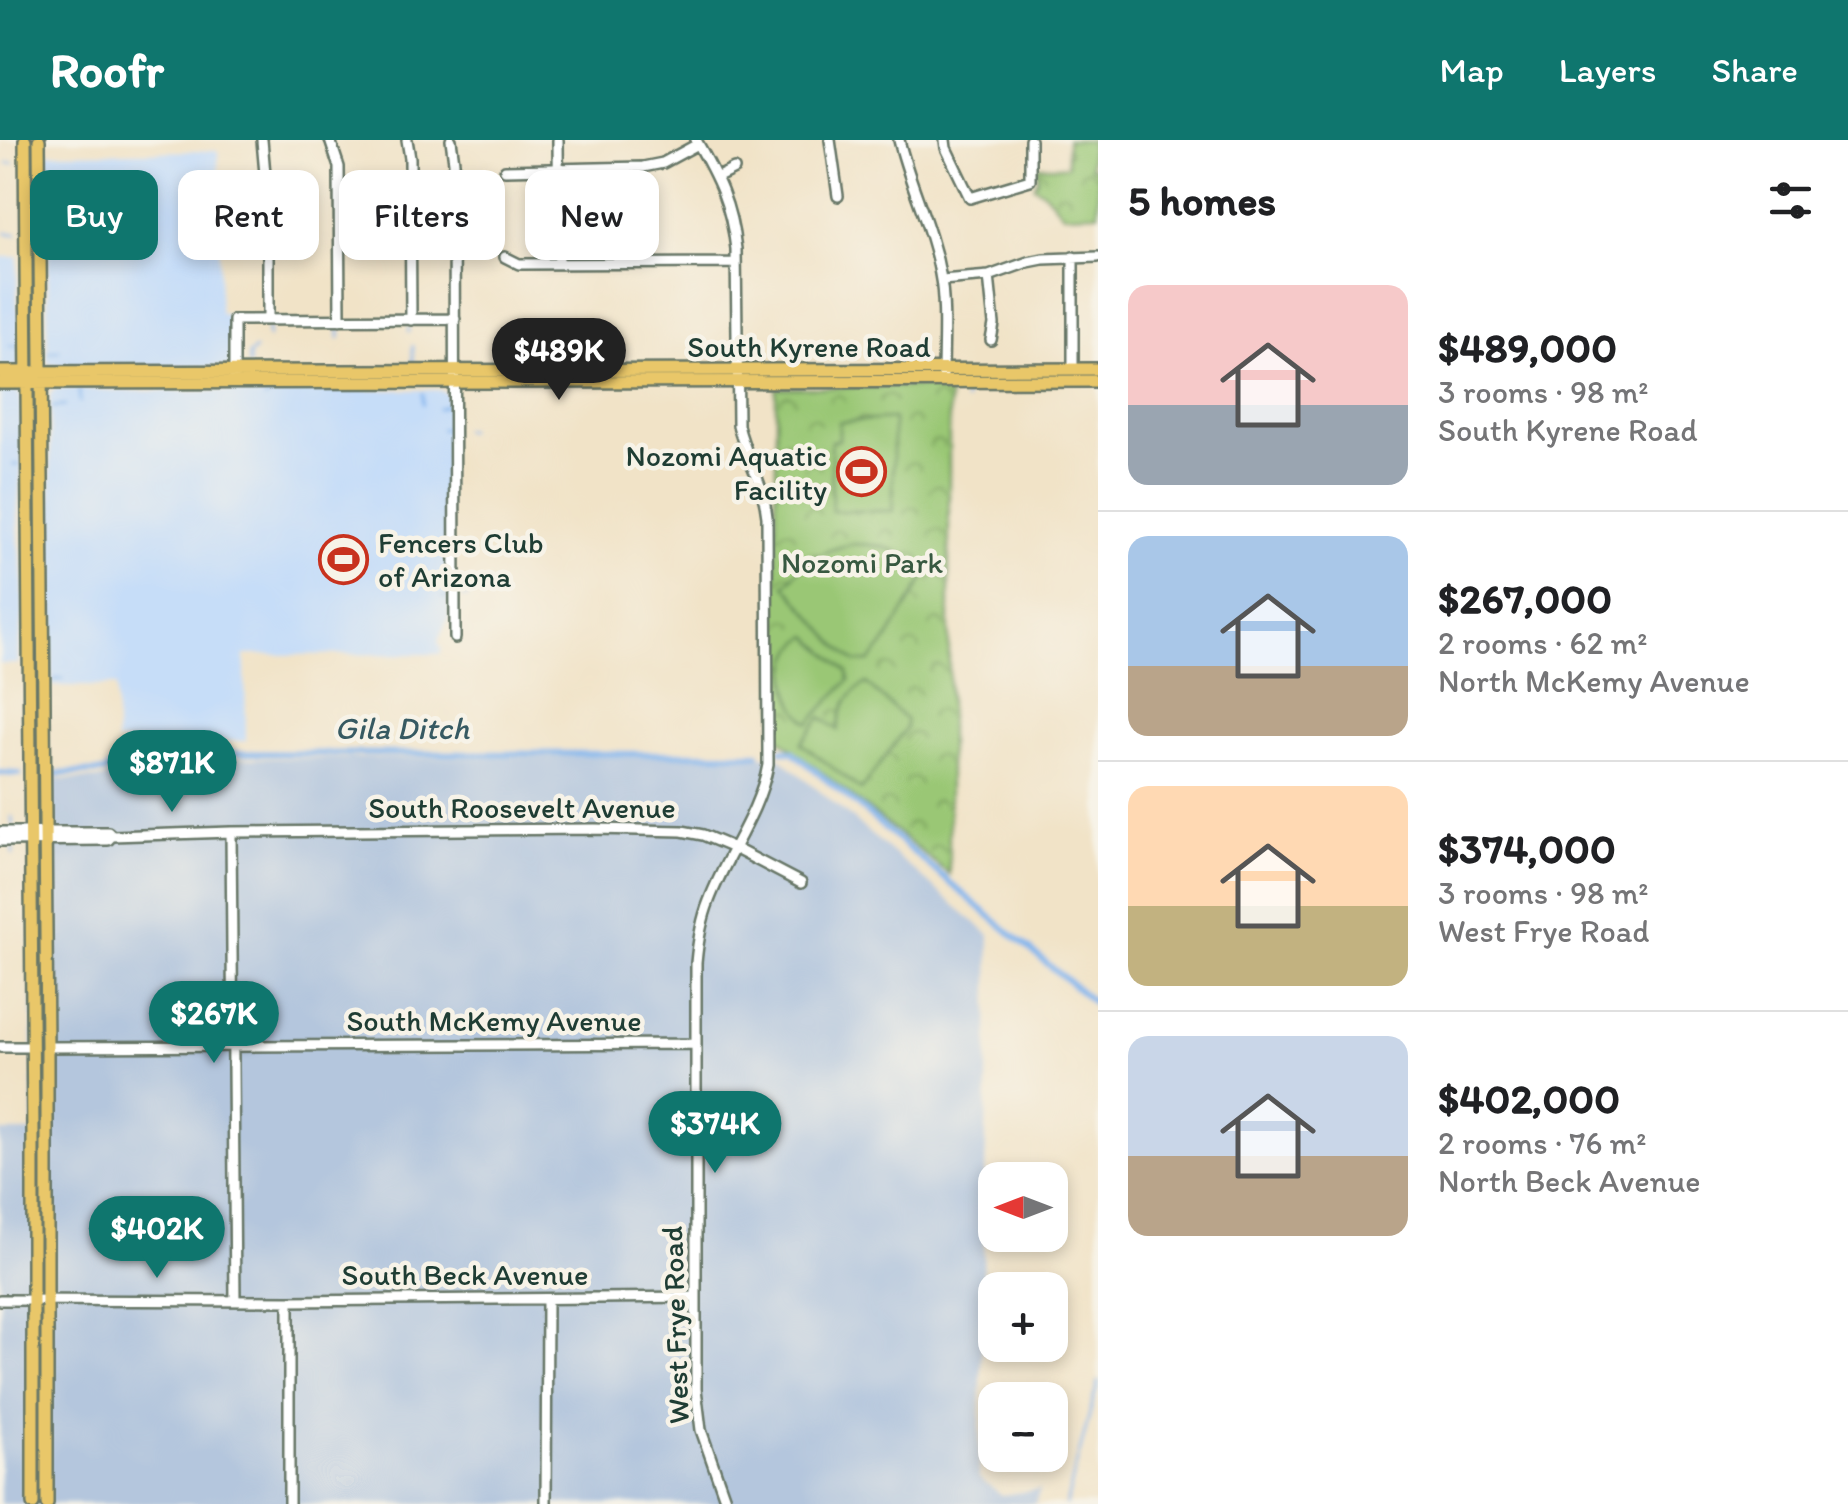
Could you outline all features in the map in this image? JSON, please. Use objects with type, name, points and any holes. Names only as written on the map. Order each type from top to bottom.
[{"type":"main road","points":[[25,140],[30,176]]},
{"type":"main road","points":[[35,170],[39,140]]},
{"type":"main road","points":[[33,260],[36,771],[46,1047],[36,1501]]},
{"type":"main road","name":"South Kyrene Road","points":[[943,376],[1098,369]]},
{"type":"main road","points":[[0,372],[34,378]]},
{"type":"main road","points":[[142,372],[162,383]]},
{"type":"main road","name":"South Kyrene Road","points":[[34,378],[142,372],[234,377],[943,376],[1098,381]]},
{"type":"main road","name":"South Kyrene Road","points":[[34,378],[162,383],[234,377]]},
{"type":"main road","points":[[0,383],[34,378]]},
{"type":"main road","points":[[38,836],[32,1047],[47,1504]]},
{"type":"street","points":[[262,140],[268,208],[268,320]]},
{"type":"street","points":[[330,140],[338,158],[339,175],[340,320]]},
{"type":"street","points":[[407,140],[411,320]]},
{"type":"street","points":[[451,140],[455,638]]},
{"type":"street","points":[[558,140],[558,264]]},
{"type":"street","points":[[830,140],[838,196]]},
{"type":"street","points":[[900,140],[942,280],[943,376]]},
{"type":"street","points":[[945,140],[970,198],[1030,180],[1030,140]]},
{"type":"street","points":[[504,170],[643,167],[664,163],[697,142]]},
{"type":"street","name":"West Frye Road","points":[[697,142],[718,177],[734,224],[738,425],[764,493],[767,517],[765,780],[710,898],[696,963],[696,1389],[704,1438],[726,1504]]},
{"type":"street","points":[[718,177],[734,169]]},
{"type":"street","points":[[1072,370],[1073,257]]},
{"type":"street","points":[[942,280],[989,276],[1028,262],[1098,257]]},
{"type":"street","points":[[505,258],[520,264],[736,263]]},
{"type":"street","points":[[989,276],[994,324],[991,340]]},
{"type":"street","points":[[234,377],[234,320],[455,319]]},
{"type":"street","name":"South Roosevelt Avenue","points":[[38,836],[108,840],[112,836],[231,832],[682,831],[734,848],[801,883]]},
{"type":"street","points":[[0,832],[38,836]]},
{"type":"street","points":[[231,832],[235,1300]]},
{"type":"street","points":[[0,841],[38,836]]},
{"type":"street","name":"South McKemy Avenue","points":[[46,1047],[696,1044]]},
{"type":"street","points":[[0,1048],[32,1047]]},
{"type":"street","name":"South Beck Avenue","points":[[0,1300],[289,1302],[696,1297]]},
{"type":"street","points":[[546,1504],[547,1299]]},
{"type":"street","points":[[289,1302],[289,1504]]},
{"type":"shaded area","points":[[218,151],[218,170],[178,170],[178,260],[219,260],[220,313],[230,314],[228,367],[52,365],[47,361],[48,260],[158,260],[158,170],[45,170],[44,153]]},
{"type":"shaded area","points":[[0,257],[18,257],[21,358],[15,368],[0,367]]},
{"type":"shaded area","points":[[240,387],[439,390],[448,394],[449,617],[438,640],[442,650],[440,654],[245,655],[246,741],[116,742],[116,686],[52,686],[48,554],[50,395],[57,388],[228,391]]},
{"type":"shaded area","points":[[0,390],[16,390],[21,396],[18,508],[23,613],[18,664],[0,664]]},
{"type":"shaded area","points":[[778,756],[990,935],[985,1162],[978,1162],[978,1252],[984,1252],[983,1272],[978,1272],[978,1362],[981,1362],[978,1472],[979,1478],[1002,1495],[1040,1489],[1035,1504],[0,1504],[0,1132],[33,1132],[30,780],[103,779],[132,759]]},
{"type":"green space","points":[[1067,140],[1091,140],[1090,167],[1098,168],[1098,213],[1063,214],[1034,186],[1038,177],[1036,166],[1067,166]]},
{"type":"green space","name":"Nozomi Park","points":[[949,386],[949,874],[776,736],[776,388]]},
{"type":"green space","name":"Nozomi Aquatic Facility","points":[[893,419],[893,511],[832,511],[831,441],[839,440],[839,422]]},
{"type":"green space","points":[[853,544],[894,550],[928,572],[884,645],[869,662],[856,662],[837,645],[785,585],[814,557]]},
{"type":"green space","points":[[809,636],[848,672],[849,680],[809,723],[794,703],[788,665],[799,644]]},
{"type":"green space","points":[[866,683],[906,720],[906,728],[861,790],[801,743],[821,717],[838,730],[846,703]]},
{"type":"waterway","points":[[8,163],[14,163]]},
{"type":"waterway","points":[[6,233],[17,234]]},
{"type":"waterway","points":[[268,327],[268,337]]},
{"type":"waterway","points":[[340,327],[340,338]]},
{"type":"waterway","points":[[10,346],[18,346]]},
{"type":"waterway","points":[[413,346],[413,365]]},
{"type":"waterway","points":[[49,352],[60,350]]},
{"type":"waterway","points":[[249,365],[249,355],[255,350]]},
{"type":"waterway","points":[[965,389],[965,401]]},
{"type":"waterway","points":[[79,390],[80,402]]},
{"type":"waterway","points":[[265,399],[275,391]]},
{"type":"waterway","points":[[423,393],[423,404]]},
{"type":"waterway","points":[[438,409],[447,405]]},
{"type":"waterway","points":[[53,407],[65,406]]},
{"type":"waterway","points":[[441,429],[447,429]]},
{"type":"waterway","points":[[463,430],[468,430]]},
{"type":"waterway","points":[[13,465],[19,465]]},
{"type":"waterway","points":[[442,485],[447,485]]},
{"type":"waterway","points":[[463,597],[468,597]]},
{"type":"waterway","points":[[54,680],[63,679]]},
{"type":"waterway","name":"Gila Ditch","points":[[781,750],[793,752],[1098,1006]]},
{"type":"waterway","name":"Gila Ditch","points":[[53,774],[105,772],[130,753],[758,754]]},
{"type":"waterway","name":"Gila Ditch","points":[[0,773],[19,774]]},
{"type":"waterway","points":[[12,817],[13,826]]},
{"type":"waterway","points":[[13,847],[13,855]]},
{"type":"waterway","points":[[1066,1504],[1098,1382]]},
{"type":"place","name":"Nozomi Aquatic Facility","points":[[862,472]]},
{"type":"place","name":"Fencers Club of Arizona","points":[[343,559]]}]
